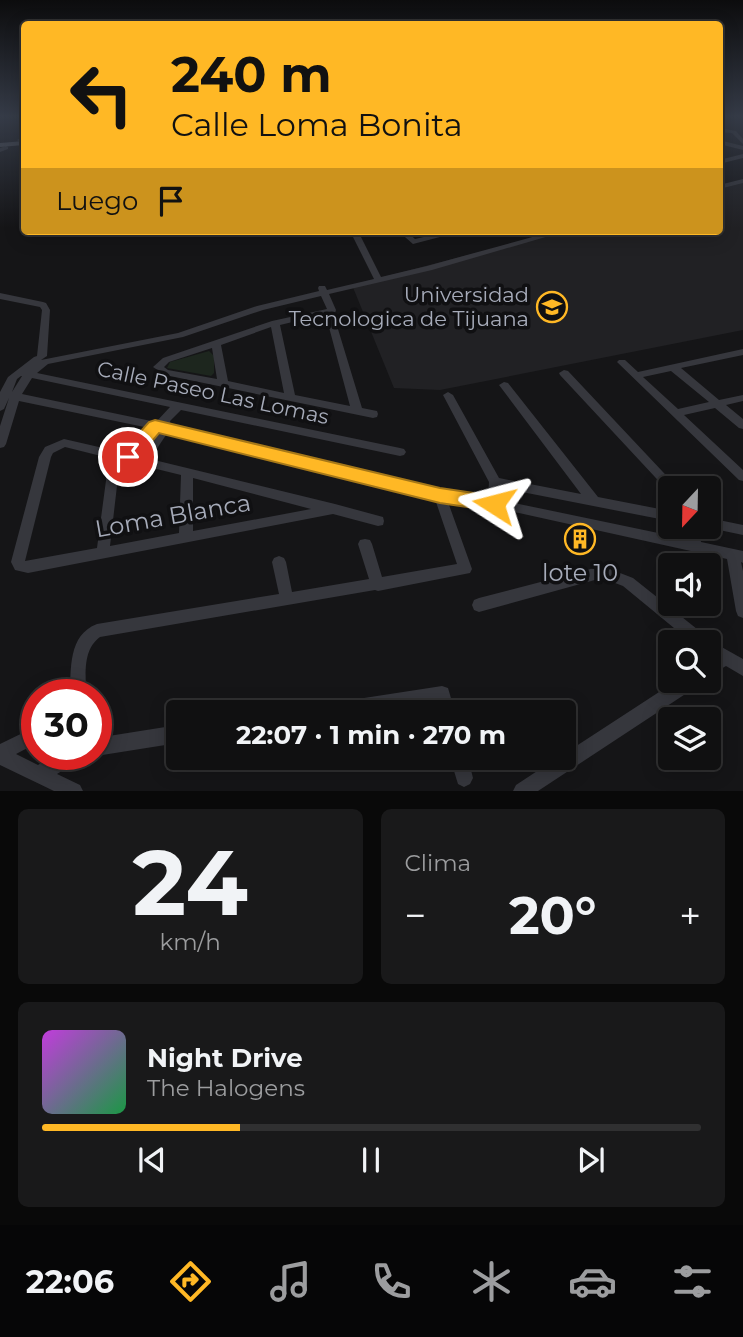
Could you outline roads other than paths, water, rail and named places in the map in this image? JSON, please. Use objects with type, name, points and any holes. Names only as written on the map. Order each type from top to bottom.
[{"type":"street","points":[[723,161],[743,156]]},
{"type":"street","points":[[723,184],[743,178]]},
{"type":"street","points":[[356,235],[377,278]]},
{"type":"street","points":[[406,235],[413,242],[442,235]]},
{"type":"street","points":[[377,278],[530,235]]},
{"type":"street","points":[[22,373],[54,358],[169,337],[323,290],[546,235]]},
{"type":"street","points":[[323,290],[357,411]]},
{"type":"street","points":[[312,293],[329,313]]},
{"type":"street","points":[[0,407],[22,373],[42,356],[177,330],[256,304],[312,293]]},
{"type":"street","points":[[0,296],[43,305],[46,310],[42,356]]},
{"type":"street","points":[[329,313],[275,323],[166,360],[158,367],[164,372],[373,414]]},
{"type":"street","points":[[275,323],[290,398]]},
{"type":"street","points":[[216,344],[223,384]]},
{"type":"street","points":[[637,375],[743,352]]},
{"type":"street","points":[[622,362],[743,477]]},
{"type":"street","points":[[673,368],[743,425]]},
{"type":"street","name":"Calle Paseo Las Lomas","points":[[22,373],[400,452]]},
{"type":"street","points":[[564,373],[661,476]]},
{"type":"street","points":[[504,384],[593,500]]},
{"type":"street","points":[[10,388],[440,496],[494,504],[738,556],[743,611]]},
{"type":"street","points":[[0,444],[10,388]]},
{"type":"street","points":[[448,395],[495,482],[494,504]]},
{"type":"street","points":[[677,413],[743,398]]},
{"type":"street","points":[[103,552],[121,456],[161,425],[178,405]]},
{"type":"street","points":[[142,461],[161,425]]},
{"type":"street","name":"Loma Blanca","points":[[121,456],[73,444],[55,446],[45,457],[18,562],[20,566],[28,567],[335,509]]},
{"type":"street","points":[[121,456],[378,521]]},
{"type":"street","points":[[186,538],[187,472]]},
{"type":"street","points":[[495,482],[658,514]]},
{"type":"street","points":[[79,679],[81,650],[89,635],[465,569],[440,496]]},
{"type":"street","points":[[721,525],[743,530]]},
{"type":"street","points":[[694,539],[695,546]]},
{"type":"street","points":[[365,544],[378,585]]},
{"type":"street","points":[[279,562],[287,600]]},
{"type":"street","points":[[480,605],[602,572],[628,582],[687,630]]},
{"type":"street","points":[[721,656],[743,668]]},
{"type":"street","points":[[522,791],[672,693]]},
{"type":"street","points":[[403,700],[442,694],[444,700]]},
{"type":"street","points":[[112,744],[166,736]]},
{"type":"street","points":[[0,754],[21,743]]},
{"type":"street","points":[[0,754],[74,791]]},
{"type":"street","points":[[40,774],[47,770]]},
{"type":"street","points":[[462,770],[464,778]]},
{"type":"place","name":"Universidad Tecnologica de Tijuana","points":[[552,307]]},
{"type":"place","name":"lote 10","points":[[580,539]]}]
